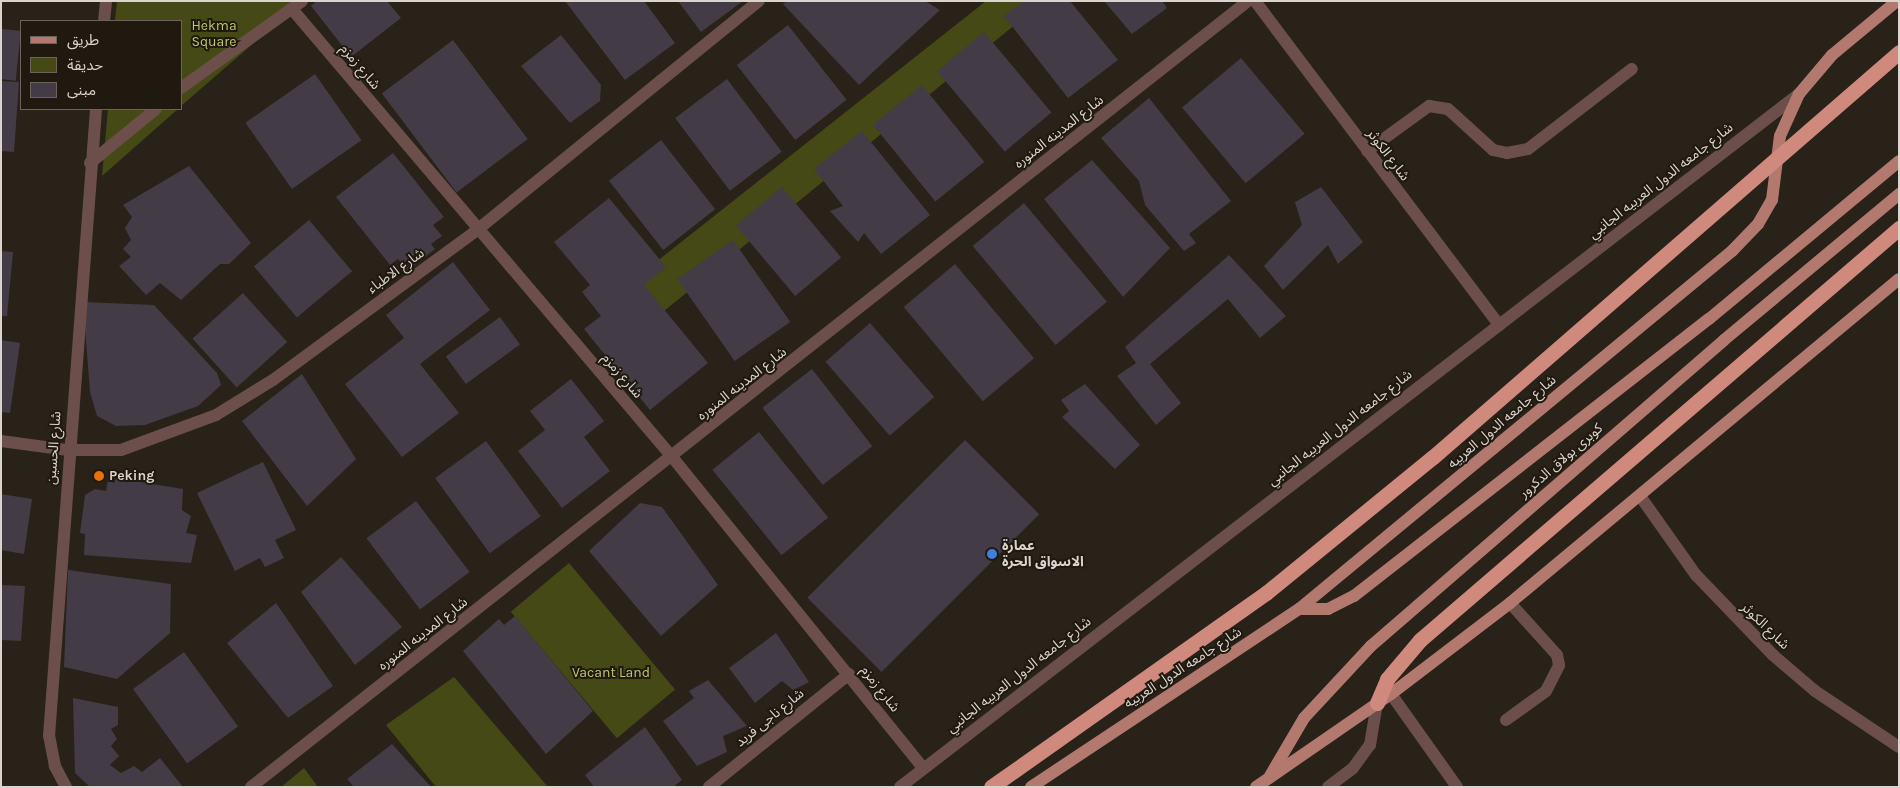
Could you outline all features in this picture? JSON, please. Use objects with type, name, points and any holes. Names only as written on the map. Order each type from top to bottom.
[{"type":"highway","points":[[991,787],[1266,593],[1433,457],[1899,52]]},
{"type":"highway","points":[[1377,703],[1387,679],[1420,640],[1899,228]]},
{"type":"main road","name":"شارع جامعه الدول العربيه","points":[[1031,787],[1299,609],[1732,251],[1758,224],[1772,200],[1780,136],[1799,94],[1832,55],[1897,1]]},
{"type":"main road","name":"كوبرى بولاق الدكرور","points":[[1299,609],[1328,609],[1354,596],[1709,319],[1899,161]]},
{"type":"main road","name":"كوبرى بولاق الدكرور","points":[[1270,776],[1304,718],[1371,646],[1724,340],[1899,194]]},
{"type":"main road","points":[[1256,787],[1391,694],[1510,603],[1896,286]]},
{"type":"street","points":[[104,20],[106,1]]},
{"type":"street","name":"شارع الاطباء","points":[[1,441],[68,450],[121,450],[216,415],[273,380],[477,230],[759,1]]},
{"type":"street","name":"شارع المدينه المنوره","points":[[251,787],[673,458],[1248,1]]},
{"type":"street","name":"شارع الكوثر","points":[[1255,1],[1499,325]]},
{"type":"street","points":[[182,87],[297,5]]},
{"type":"street","name":"شارع زمزم","points":[[297,5],[477,230],[673,458],[923,768]]},
{"type":"street","points":[[1367,151],[1429,106],[1448,109],[1493,150],[1507,153],[1528,149],[1632,69]]},
{"type":"street","name":"شارع جامعه الدول العربيه الجانبي","points":[[900,787],[1799,94]]},
{"type":"street","name":"شارع الحسين","points":[[66,787],[55,766],[49,736],[68,450],[90,163],[96,110]]},
{"type":"street","points":[[90,163],[155,110]]},
{"type":"street","name":"شارع الكوثر","points":[[1640,496],[1696,575],[1773,655],[1830,702],[1899,747]]},
{"type":"street","points":[[1506,720],[1546,691],[1558,665],[1558,656],[1510,603]]},
{"type":"street","name":"شارع ناجى فريد","points":[[709,787],[849,674]]},
{"type":"street","points":[[1391,694],[1457,787]]},
{"type":"street","points":[[1328,787],[1354,768],[1370,745],[1377,703]]},
{"type":"green space","name":"Hekma Square","points":[[117,1],[302,1],[182,105],[182,20],[115,20]]},
{"type":"green space","points":[[986,1],[1044,1],[658,316],[632,281]]},
{"type":"green space","points":[[108,110],[177,110],[102,176]]},
{"type":"green space","name":"Vacant Land","points":[[569,563],[675,689],[617,738],[511,612]]},
{"type":"green space","points":[[454,677],[548,787],[436,787],[386,725]]},
{"type":"green space","points":[[304,768],[318,787],[281,787]]},
{"type":"building","points":[[317,1],[387,1],[401,18],[351,57],[311,6]]},
{"type":"building","points":[[565,1],[644,1],[675,43],[625,80]]},
{"type":"building","points":[[678,1],[743,1],[701,32]]},
{"type":"building","points":[[787,1],[925,1],[940,10],[859,85],[783,4]]},
{"type":"building","points":[[1025,1],[1070,1],[1118,60],[1068,98],[1004,16]]},
{"type":"building","points":[[1104,1],[1162,1],[1167,8],[1132,34]]},
{"type":"building","points":[[788,25],[846,100],[795,140],[737,65]]},
{"type":"building","points":[[2,29],[20,31],[16,81],[1,79]]},
{"type":"building","points":[[984,32],[1051,112],[1005,152],[937,71]]},
{"type":"building","points":[[561,35],[601,85],[600,101],[570,123],[521,66]]},
{"type":"building","points":[[453,40],[528,139],[457,193],[382,94]]},
{"type":"building","points":[[1241,58],[1305,134],[1246,183],[1182,107]]},
{"type":"building","points":[[315,74],[361,140],[292,189],[245,123]]},
{"type":"building","points":[[727,79],[782,152],[730,191],[675,118]]},
{"type":"building","points":[[1,81],[19,82],[14,152],[1,151]]},
{"type":"building","points":[[922,85],[984,162],[935,202],[873,125]]},
{"type":"building","points":[[1149,98],[1231,201],[1189,234],[1196,243],[1184,251],[1145,205],[1139,181],[1101,138]]},
{"type":"building","points":[[862,131],[930,215],[881,254],[864,233],[858,242],[830,211],[843,206],[814,169]]},
{"type":"building","points":[[661,140],[715,209],[663,250],[609,181]]},
{"type":"building","points":[[393,153],[444,217],[433,225],[442,236],[431,244],[435,249],[407,271],[398,259],[390,265],[336,197]]},
{"type":"building","points":[[1092,160],[1170,248],[1123,297],[1044,199]]},
{"type":"building","points":[[189,166],[251,243],[229,264],[220,264],[181,300],[160,283],[146,295],[119,266],[131,257],[123,249],[131,240],[125,228],[132,217],[123,205]]},
{"type":"building","points":[[782,187],[841,257],[795,296],[736,226]]},
{"type":"building","points":[[1321,187],[1363,242],[1338,264],[1328,245],[1283,290],[1264,266],[1302,225],[1295,202]]},
{"type":"building","points":[[609,198],[666,267],[644,285],[708,363],[650,410],[584,329],[601,316],[582,292],[590,285],[554,242]]},
{"type":"building","points":[[1024,203],[1107,302],[1056,345],[973,246]]},
{"type":"building","points":[[309,220],[352,271],[297,318],[254,266]]},
{"type":"building","points":[[733,240],[790,322],[735,361],[677,279]]},
{"type":"building","points":[[1,251],[13,252],[7,316],[1,316]]},
{"type":"building","points":[[1229,255],[1286,316],[1260,338],[1228,299],[1150,364],[1181,403],[1156,425],[1117,376],[1136,363],[1125,347]]},
{"type":"building","points":[[453,262],[490,310],[420,364],[459,413],[402,457],[345,384],[404,338],[386,315]]},
{"type":"building","points":[[955,264],[1034,358],[983,401],[904,307]]},
{"type":"building","points":[[243,293],[287,342],[237,388],[192,339]]},
{"type":"building","points":[[83,302],[154,305],[217,373],[221,385],[198,406],[145,425],[116,426],[97,416],[90,392]]},
{"type":"building","points":[[500,317],[520,345],[466,384],[446,356]]},
{"type":"building","points":[[870,323],[934,397],[890,436],[825,362]]},
{"type":"building","points":[[1,340],[20,343],[10,413],[1,412]]},
{"type":"building","points":[[812,369],[872,446],[823,485],[762,408]]},
{"type":"building","points":[[302,374],[356,459],[307,506],[242,421]]},
{"type":"building","points":[[571,379],[604,421],[584,437],[610,471],[562,508],[518,451],[545,430],[530,411]]},
{"type":"building","points":[[1085,384],[1140,445],[1115,469],[1062,417],[1069,411],[1061,400]]},
{"type":"building","points":[[759,432],[828,517],[782,555],[712,470]]},
{"type":"building","points":[[965,440],[1039,514],[882,672],[807,598]]},
{"type":"building","points":[[486,441],[541,516],[490,553],[435,478]]},
{"type":"building","points":[[263,462],[296,530],[275,540],[284,558],[265,567],[260,558],[235,571],[197,493]]},
{"type":"building","points":[[116,478],[183,489],[182,510],[191,516],[186,533],[197,535],[191,563],[84,555],[85,534],[80,533],[85,495],[95,489],[106,491],[108,480],[114,483]]},
{"type":"building","points":[[1,494],[32,499],[24,554],[1,550]]},
{"type":"building","points":[[416,501],[470,572],[420,609],[366,538]]},
{"type":"building","points":[[640,503],[662,507],[718,585],[661,636],[589,551]]},
{"type":"building","points":[[341,557],[402,627],[355,665],[301,592]]},
{"type":"building","points":[[68,570],[171,584],[170,633],[117,679],[64,667]]},
{"type":"building","points":[[1,585],[25,586],[21,641],[1,640]]},
{"type":"building","points":[[276,603],[333,686],[288,718],[227,643]]},
{"type":"building","points":[[515,616],[593,711],[546,754],[463,651],[499,619],[504,625]]},
{"type":"building","points":[[776,633],[809,682],[793,690],[782,681],[755,703],[729,668]]},
{"type":"building","points":[[184,652],[238,726],[187,763],[133,689]]},
{"type":"building","points":[[708,680],[747,726],[723,736],[727,752],[697,766],[663,721],[694,698],[689,691]]},
{"type":"building","points":[[73,698],[118,707],[118,725],[111,729],[117,739],[111,746],[119,756],[110,765],[121,773],[134,766],[142,772],[160,758],[183,787],[90,787],[75,773]]},
{"type":"building","points":[[645,727],[682,780],[673,787],[594,787],[585,775]]},
{"type":"building","points":[[392,744],[431,787],[354,787],[347,779]]},
{"type":"place","name":"Peking","points":[[99,476]]},
{"type":"place","name":"عمارة الاسواق الحرة","points":[[992,554]]}]
